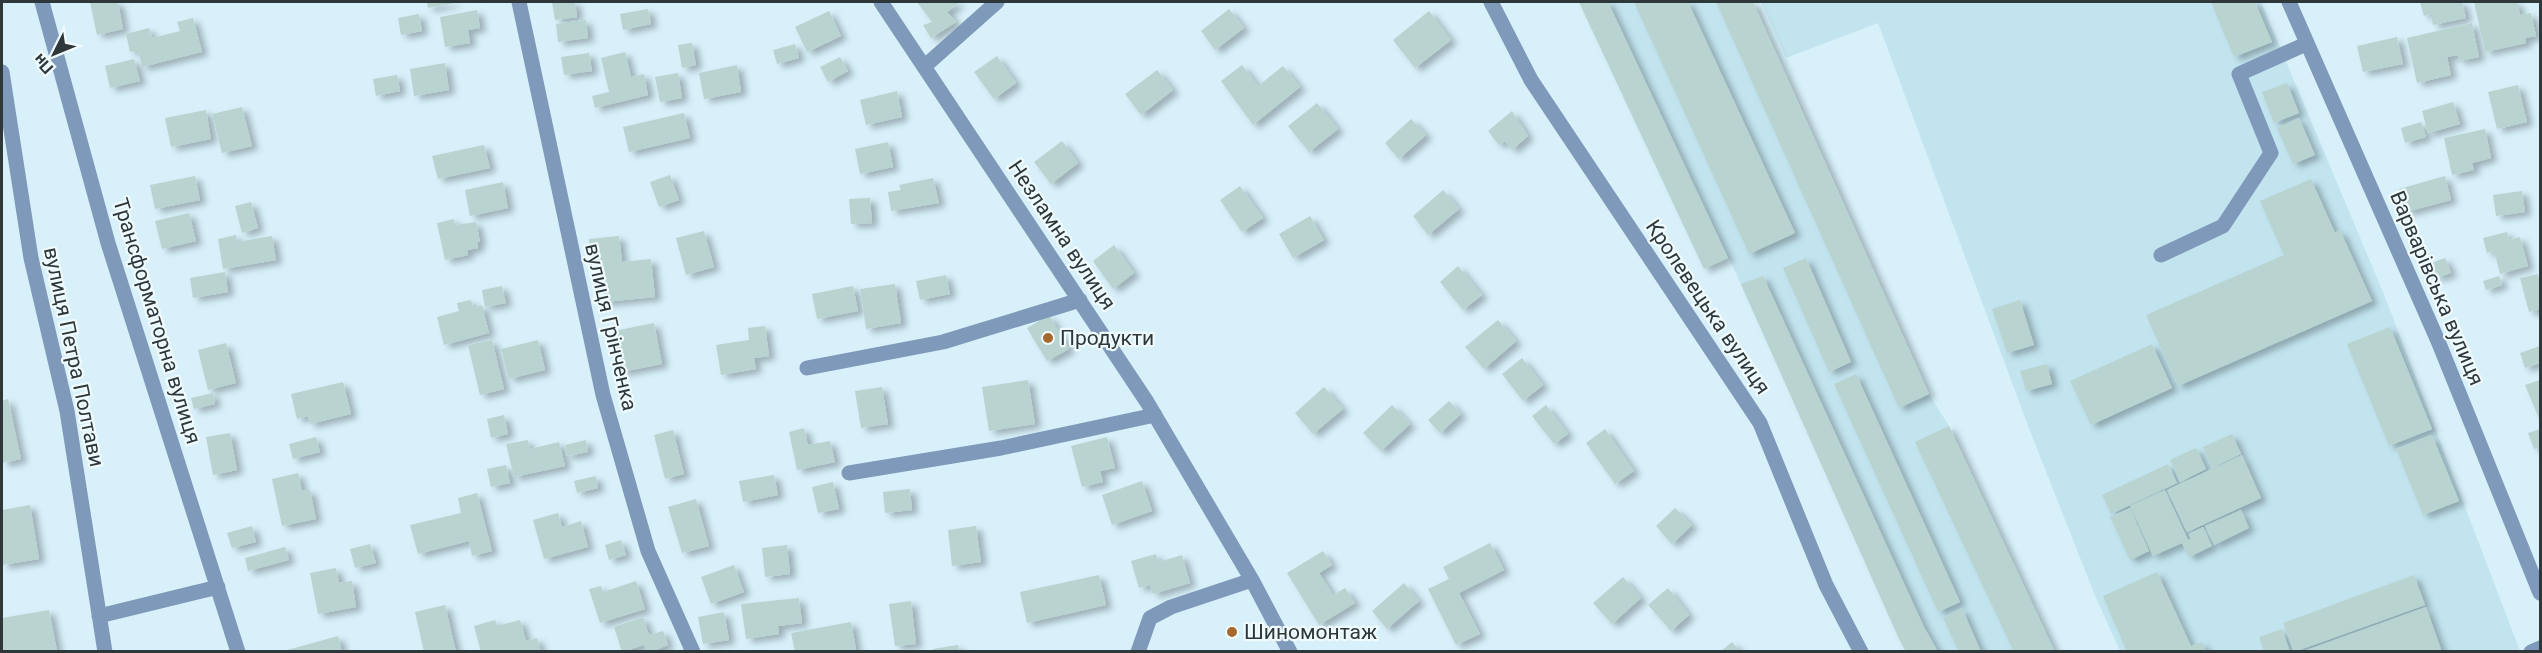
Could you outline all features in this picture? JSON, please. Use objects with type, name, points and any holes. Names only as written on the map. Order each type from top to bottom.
[{"type":"street","name":"Трансформаторна вулиця","points":[[42,2],[108,243],[238,651]]},
{"type":"street","name":"вулиця Грінченка","points":[[519,2],[603,395],[648,551],[693,651]]},
{"type":"street","name":"Незламна вулиця","points":[[881,2],[1155,415],[1252,580],[1290,651]]},
{"type":"street","points":[[925,66],[997,2]]},
{"type":"street","name":"Кролевецька вулиця","points":[[1491,2],[1532,80],[1760,423],[1826,585],[1861,651]]},
{"type":"street","name":"Варварівська вулиця","points":[[2289,2],[2438,341],[2541,593]]},
{"type":"street","points":[[2161,255],[2223,226],[2271,153],[2239,74],[2306,44]]},
{"type":"street","name":"вулиця Петра Полтави","points":[[2,72],[31,258],[68,411],[105,651]]},
{"type":"street","points":[[807,368],[943,342],[1080,300]]},
{"type":"street","points":[[849,473],[1001,448],[1155,415]]},
{"type":"street","points":[[1138,651],[1150,618],[1171,607],[1252,580]]},
{"type":"street","points":[[99,616],[218,587]]},
{"type":"street","points":[[2531,651],[2541,648]]},
{"type":"shaded area","points":[[1579,2],[1753,2],[1929,394],[1949,426],[2055,651],[1906,651],[1729,258],[1704,269]]},
{"type":"shaded area","points":[[1761,2],[2261,2],[2385,297],[2520,651],[2120,651],[2096,598],[2030,431],[1878,23],[1786,58]]},
{"type":"building","points":[[90,2],[118,2],[123,29],[97,35]]},
{"type":"building","points":[[427,2],[455,2],[455,3],[428,8]]},
{"type":"building","points":[[552,2],[575,2],[577,17],[555,20]]},
{"type":"building","points":[[917,2],[960,2],[947,12],[956,22],[931,38],[923,25],[932,22]]},
{"type":"building","points":[[1579,2],[1608,2],[1728,258],[1704,269]]},
{"type":"building","points":[[1634,2],[1688,2],[1795,233],[1749,254]]},
{"type":"building","points":[[1716,2],[1753,2],[1929,394],[1899,408]]},
{"type":"building","points":[[2211,2],[2255,2],[2272,42],[2234,57]]},
{"type":"building","points":[[2420,2],[2462,2],[2466,18],[2433,25],[2431,14],[2424,16]]},
{"type":"building","points":[[2474,2],[2517,2],[2520,15],[2531,13],[2536,36],[2525,38],[2526,43],[2485,52]]},
{"type":"building","points":[[648,9],[651,24],[623,30],[620,14]]},
{"type":"building","points":[[1229,9],[1244,28],[1215,50],[1201,31]]},
{"type":"building","points":[[477,10],[480,28],[468,30],[470,43],[445,47],[440,17]]},
{"type":"building","points":[[829,11],[841,36],[807,52],[795,27]]},
{"type":"building","points":[[1429,11],[1451,40],[1415,68],[1393,40]]},
{"type":"building","points":[[419,14],[422,31],[401,35],[398,18]]},
{"type":"building","points":[[193,18],[202,52],[142,67],[138,50],[130,52],[126,34],[149,28],[152,38],[180,31],[177,22]]},
{"type":"building","points":[[586,20],[588,38],[558,42],[556,24]]},
{"type":"building","points":[[2472,23],[2479,57],[2459,61],[2458,55],[2447,57],[2451,75],[2417,83],[2407,38]]},
{"type":"building","points":[[2397,37],[2403,64],[2363,72],[2357,46]]},
{"type":"building","points":[[692,43],[696,65],[682,68],[678,45]]},
{"type":"building","points":[[795,44],[799,58],[777,64],[773,50]]},
{"type":"building","points":[[625,52],[631,77],[644,74],[648,95],[595,108],[592,96],[609,92],[601,58]]},
{"type":"building","points":[[589,53],[592,71],[564,75],[561,57]]},
{"type":"building","points":[[997,56],[1016,83],[994,99],[974,72]]},
{"type":"building","points":[[840,57],[848,71],[828,82],[820,67]]},
{"type":"building","points":[[134,59],[140,81],[110,88],[105,66]]},
{"type":"building","points":[[445,63],[449,90],[414,96],[410,69]]},
{"type":"building","points":[[737,65],[741,92],[704,99],[699,73]]},
{"type":"building","points":[[1242,65],[1258,86],[1283,66],[1300,87],[1253,125],[1221,81]]},
{"type":"building","points":[[1157,70],[1173,90],[1141,115],[1125,94]]},
{"type":"building","points":[[678,73],[682,98],[660,102],[655,77]]},
{"type":"building","points":[[397,75],[400,91],[376,96],[373,79]]},
{"type":"building","points":[[2287,83],[2299,113],[2274,123],[2262,92]]},
{"type":"building","points":[[2518,85],[2527,122],[2497,129],[2488,92]]},
{"type":"building","points":[[897,91],[902,117],[866,125],[860,100]]},
{"type":"building","points":[[2453,102],[2460,124],[2428,133],[2422,111]]},
{"type":"building","points":[[1317,103],[1338,129],[1309,152],[1288,126]]},
{"type":"building","points":[[242,107],[252,146],[222,153],[212,114]]},
{"type":"building","points":[[206,110],[211,139],[171,147],[165,118]]},
{"type":"building","points":[[1512,111],[1528,136],[1512,150],[1505,141],[1499,145],[1488,131]]},
{"type":"building","points":[[684,113],[690,138],[629,152],[623,127]]},
{"type":"building","points":[[2299,118],[2315,155],[2293,164],[2277,128]]},
{"type":"building","points":[[1411,119],[1426,135],[1399,159],[1385,143]]},
{"type":"building","points":[[2421,122],[2426,137],[2405,143],[2401,128]]},
{"type":"building","points":[[2485,129],[2491,158],[2472,163],[2474,170],[2452,175],[2444,138]]},
{"type":"building","points":[[1062,141],[1078,163],[1051,184],[1034,162]]},
{"type":"building","points":[[888,142],[893,167],[860,174],[855,149]]},
{"type":"building","points":[[484,145],[490,168],[438,179],[432,156]]},
{"type":"building","points":[[670,175],[679,200],[659,207],[650,182]]},
{"type":"building","points":[[195,176],[200,200],[155,209],[150,185]]},
{"type":"building","points":[[2445,176],[2451,200],[2406,212],[2399,189]]},
{"type":"building","points":[[933,178],[939,203],[891,211],[888,192],[901,190],[899,185]]},
{"type":"building","points":[[2311,179],[2335,233],[2340,230],[2372,301],[2178,386],[2146,315],[2284,255],[2260,201]]},
{"type":"building","points":[[503,182],[508,208],[470,216],[465,190]]},
{"type":"building","points":[[1240,186],[1263,218],[1242,232],[1220,200]]},
{"type":"building","points":[[1443,190],[1459,209],[1428,235],[1413,216]]},
{"type":"building","points":[[2522,191],[2525,212],[2496,216],[2493,195]]},
{"type":"building","points":[[870,198],[872,223],[851,224],[849,199]]},
{"type":"building","points":[[251,202],[258,228],[242,233],[235,206]]},
{"type":"building","points":[[189,213],[196,241],[162,249],[155,221]]},
{"type":"building","points":[[1310,216],[1324,240],[1293,258],[1279,234]]},
{"type":"building","points":[[454,219],[455,225],[476,222],[480,242],[477,242],[478,248],[467,250],[468,255],[445,260],[437,223]]},
{"type":"building","points":[[704,231],[714,267],[686,275],[676,238]]},
{"type":"building","points":[[2507,232],[2509,240],[2520,237],[2528,266],[2500,274],[2494,251],[2487,253],[2483,238]]},
{"type":"building","points":[[236,235],[237,242],[272,236],[276,260],[223,269],[218,239]]},
{"type":"building","points":[[619,236],[622,262],[651,259],[655,297],[604,302],[601,275],[593,276],[589,239]]},
{"type":"building","points":[[1114,245],[1134,273],[1113,289],[1093,261]]},
{"type":"building","points":[[1806,258],[1851,362],[1829,372],[1783,268]]},
{"type":"building","points":[[2445,258],[2451,273],[2436,278],[2431,263]]},
{"type":"building","points":[[1458,266],[1482,295],[1463,310],[1440,282]]},
{"type":"building","points":[[225,272],[228,292],[193,298],[190,278]]},
{"type":"building","points":[[2538,274],[2540,309],[2529,312],[2520,278]]},
{"type":"building","points":[[946,275],[950,294],[920,300],[916,281]]},
{"type":"building","points":[[1763,276],[1924,627],[1938,652],[1906,652],[1899,639],[1741,284]]},
{"type":"building","points":[[2499,276],[2502,285],[2486,290],[2483,281]]},
{"type":"building","points":[[895,284],[901,323],[866,329],[860,289]]},
{"type":"building","points":[[502,286],[506,303],[485,307],[482,290]]},
{"type":"building","points":[[853,286],[858,311],[817,319],[812,294]]},
{"type":"building","points":[[471,300],[473,308],[482,305],[489,333],[444,345],[437,317],[459,311],[457,303]]},
{"type":"building","points":[[2020,300],[2034,345],[2007,353],[1992,309]]},
{"type":"building","name":"Продукти","points":[[1049,315],[1069,349],[1047,361],[1027,328]]},
{"type":"building","points":[[1498,320],[1516,341],[1484,369],[1465,347]]},
{"type":"building","points":[[654,323],[662,364],[621,372],[614,331]]},
{"type":"building","points":[[765,326],[769,356],[754,358],[756,369],[721,375],[716,345],[749,340],[748,328]]},
{"type":"building","points":[[2390,327],[2432,429],[2389,446],[2347,344]]},
{"type":"building","points":[[492,340],[504,389],[480,395],[468,345]]},
{"type":"building","points":[[538,340],[545,370],[509,379],[501,349]]},
{"type":"building","points":[[226,343],[236,383],[208,390],[198,350]]},
{"type":"building","points":[[2152,344],[2172,388],[2091,425],[2070,381]]},
{"type":"building","points":[[2540,346],[2540,363],[2525,368],[2520,353]]},
{"type":"building","points":[[1522,358],[1543,385],[1523,401],[1502,374]]},
{"type":"building","points":[[2047,364],[2052,384],[2026,391],[2020,371]]},
{"type":"building","points":[[1856,374],[1960,602],[1938,612],[1834,384]]},
{"type":"building","points":[[1028,380],[1035,424],[989,431],[982,387]]},
{"type":"building","points":[[2540,380],[2540,421],[2525,385]]},
{"type":"building","points":[[343,382],[351,414],[310,424],[308,416],[297,419],[291,394]]},
{"type":"building","points":[[882,387],[888,424],[861,428],[855,391]]},
{"type":"building","points":[[1324,387],[1343,409],[1313,434],[1295,413]]},
{"type":"building","points":[[213,393],[215,404],[194,409],[191,398]]},
{"type":"building","points":[[8,399],[21,459],[2,463],[2,401]]},
{"type":"building","points":[[1449,401],[1461,414],[1440,433],[1428,420]]},
{"type":"building","points":[[1392,405],[1410,424],[1381,451],[1363,433]]},
{"type":"building","points":[[1546,405],[1568,434],[1554,444],[1532,416]]},
{"type":"building","points":[[504,415],[508,434],[491,438],[487,419]]},
{"type":"building","points":[[1949,426],[2055,652],[2014,652],[1915,442]]},
{"type":"building","points":[[804,428],[808,445],[830,441],[835,462],[797,470],[789,432]]},
{"type":"building","points":[[1605,429],[1634,471],[1615,484],[1586,443]]},
{"type":"building","points":[[2540,429],[2540,447],[2534,449],[2528,433]]},
{"type":"building","points":[[673,430],[684,474],[665,479],[654,435]]},
{"type":"building","points":[[230,433],[237,470],[213,475],[206,437]]},
{"type":"building","points":[[2232,434],[2241,454],[2212,468],[2203,447]]},
{"type":"building","points":[[2432,435],[2459,501],[2423,515],[2396,449]]},
{"type":"building","points":[[316,437],[320,452],[293,459],[289,444]]},
{"type":"building","points":[[1107,437],[1115,468],[1100,471],[1103,482],[1082,487],[1071,446]]},
{"type":"building","points":[[528,440],[530,449],[559,442],[565,466],[514,477],[506,444]]},
{"type":"building","points":[[586,440],[588,452],[567,456],[565,445]]},
{"type":"building","points":[[2196,448],[2206,469],[2180,482],[2170,460]]},
{"type":"building","points":[[2242,455],[2261,498],[2187,532],[2167,490]]},
{"type":"building","points":[[2168,464],[2177,483],[2111,514],[2102,495]]},
{"type":"building","points":[[506,465],[510,483],[491,487],[487,469]]},
{"type":"building","points":[[298,473],[302,491],[310,490],[316,519],[282,526],[272,479]]},
{"type":"building","points":[[774,475],[778,495],[743,502],[739,481]]},
{"type":"building","points":[[596,476],[598,488],[577,493],[574,481]]},
{"type":"building","points":[[1142,481],[1152,511],[1112,525],[1102,495]]},
{"type":"building","points":[[833,482],[839,509],[818,513],[812,487]]},
{"type":"building","points":[[910,489],[912,510],[885,513],[883,492]]},
{"type":"building","points":[[2165,490],[2188,540],[2191,539],[2189,534],[2203,527],[2212,546],[2189,557],[2182,543],[2153,556],[2130,506]]},
{"type":"building","points":[[477,493],[492,551],[472,556],[469,541],[418,554],[410,525],[461,513],[458,498]]},
{"type":"building","points":[[696,499],[709,546],[682,553],[668,507]]},
{"type":"building","points":[[30,505],[39,559],[2,565],[2,510]]},
{"type":"building","points":[[1675,508],[1692,525],[1672,544],[1656,526]]},
{"type":"building","points":[[2130,508],[2149,551],[2130,560],[2110,517]]},
{"type":"building","points":[[2241,510],[2249,528],[2214,545],[2205,526]]},
{"type":"building","points":[[558,513],[562,527],[581,521],[588,547],[544,559],[533,520]]},
{"type":"building","points":[[252,526],[256,542],[232,548],[227,533]]},
{"type":"building","points":[[976,526],[981,562],[952,566],[948,530]]},
{"type":"building","points":[[621,540],[626,555],[609,560],[605,545]]},
{"type":"building","points":[[1490,543],[1504,570],[1459,593],[1480,634],[1456,645],[1428,589],[1449,579],[1443,567]]},
{"type":"building","points":[[370,544],[376,563],[355,568],[350,549]]},
{"type":"building","points":[[787,545],[790,574],[765,577],[762,548]]},
{"type":"building","points":[[285,547],[289,560],[248,571],[245,558]]},
{"type":"building","points":[[1323,551],[1332,565],[1319,573],[1333,595],[1345,588],[1355,603],[1319,625],[1287,573]]},
{"type":"building","points":[[1156,554],[1158,562],[1182,555],[1190,583],[1153,594],[1150,585],[1139,588],[1131,561]]},
{"type":"building","points":[[734,565],[744,592],[711,604],[701,577]]},
{"type":"building","points":[[336,568],[339,583],[352,581],[356,607],[318,614],[310,573]]},
{"type":"building","points":[[2157,572],[2191,646],[2202,642],[2206,652],[2127,652],[2103,596]]},
{"type":"building","points":[[1099,575],[1106,605],[1027,623],[1020,592]]},
{"type":"building","points":[[2414,575],[2425,605],[2294,652],[2283,623]]},
{"type":"building","points":[[1623,577],[1641,598],[1612,624],[1593,603]]},
{"type":"building","points":[[636,581],[645,609],[600,623],[589,589],[601,586],[603,592]]},
{"type":"building","points":[[1404,583],[1419,601],[1387,629],[1372,611]]},
{"type":"building","points":[[1668,588],[1689,615],[1671,631],[1648,605]]},
{"type":"building","points":[[799,598],[802,623],[778,626],[779,634],[746,639],[741,604]]},
{"type":"building","points":[[911,601],[916,644],[895,646],[889,604]]},
{"type":"building","points":[[445,605],[456,652],[424,652],[415,612]]},
{"type":"building","points":[[2426,607],[2442,652],[2304,652],[2304,651]]},
{"type":"building","points":[[1962,608],[1981,652],[1959,652],[1943,618]]},
{"type":"building","points":[[49,610],[57,651],[2,652],[2,618]]},
{"type":"building","points":[[724,612],[729,640],[703,644],[698,617]]},
{"type":"building","points":[[643,617],[649,635],[663,631],[668,645],[651,652],[647,652],[644,645],[622,652],[614,627]]},
{"type":"building","points":[[495,620],[497,626],[520,620],[526,641],[537,638],[541,652],[481,652],[474,626]]},
{"type":"building","points":[[851,622],[856,649],[842,652],[795,652],[791,633]]},
{"type":"building","points":[[2282,629],[2290,652],[2264,652],[2259,637]]},
{"type":"building","points":[[338,636],[342,652],[284,652],[284,651]]},
{"type":"building","points":[[1732,642],[1740,652],[1720,652]]},
{"type":"building","points":[[958,645],[959,652],[933,652],[933,649]]},
{"type":"place","name":"Продукти","points":[[1048,338]]},
{"type":"place","name":"Шиномонтаж","points":[[1232,632]]}]
